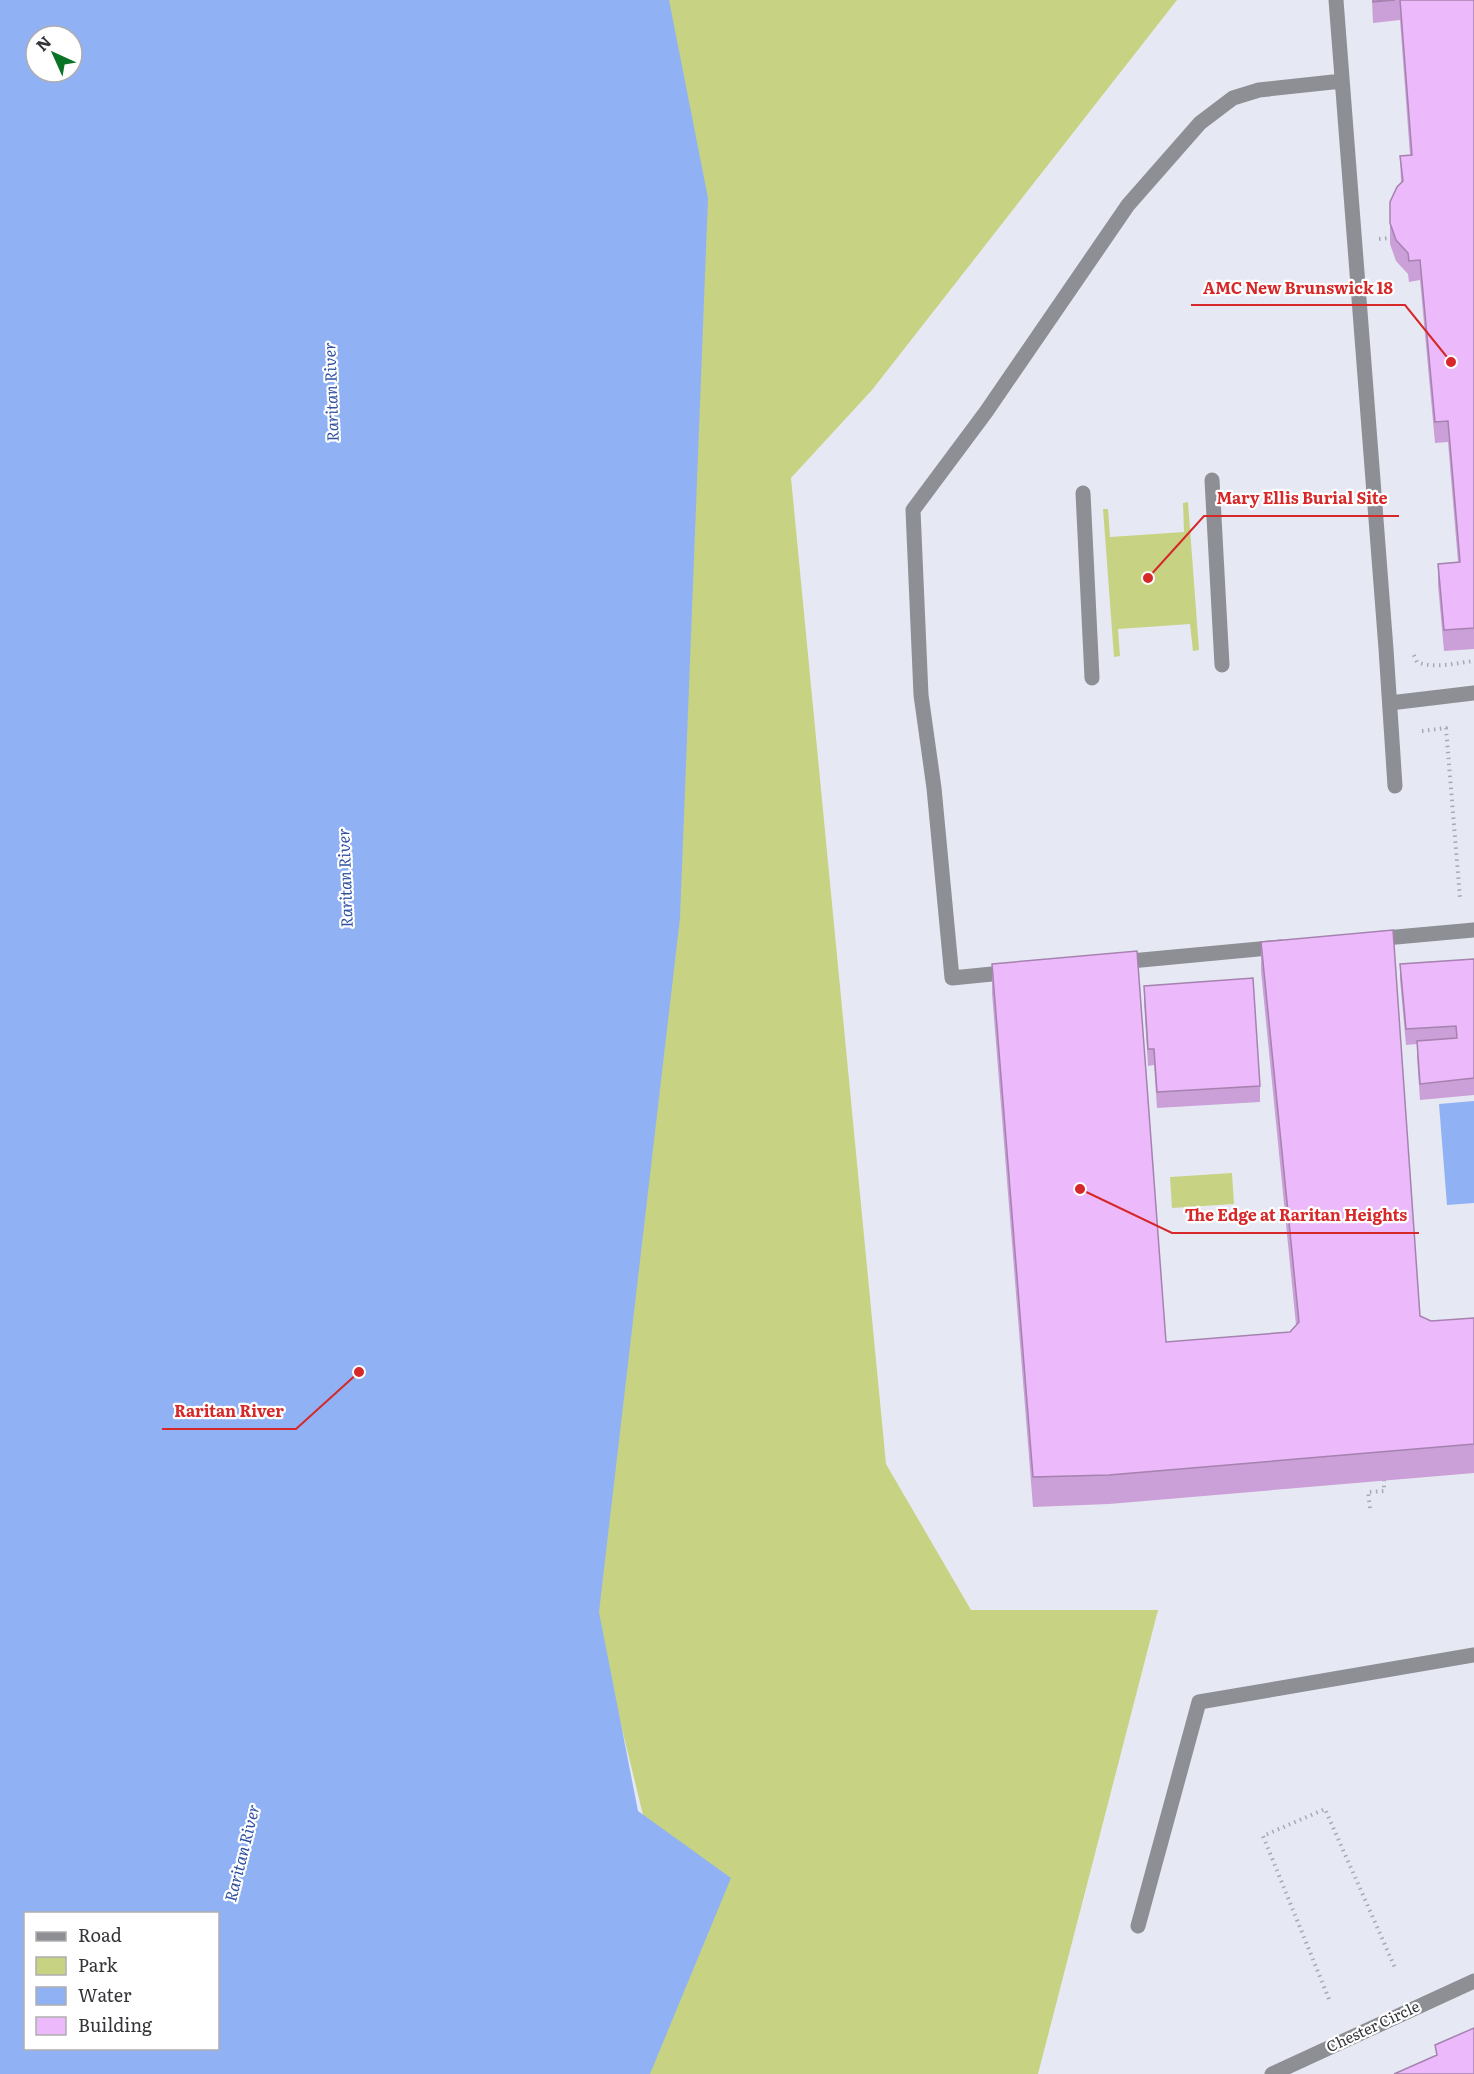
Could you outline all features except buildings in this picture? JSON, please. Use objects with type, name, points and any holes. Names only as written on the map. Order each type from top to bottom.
[{"type":"street","points":[[1335,0],[1395,786]]},
{"type":"street","points":[[1023,971],[952,978],[934,788],[921,695],[913,510],[986,412],[1128,205],[1200,123],[1233,98],[1259,90],[1341,81]]},
{"type":"street","points":[[1212,480],[1222,665]]},
{"type":"street","points":[[1083,493],[1092,678]]},
{"type":"street","points":[[1390,703],[1474,693]]},
{"type":"street","points":[[1355,941],[1474,930]]},
{"type":"street","points":[[1106,964],[1296,946]]},
{"type":"street","points":[[1138,1926],[1199,1702],[1474,1655]]},
{"type":"street","name":"Chester Circle","points":[[1272,2074],[1474,1981]]},
{"type":"path","points":[[1378,240],[1389,238]]},
{"type":"path","points":[[1412,643],[1417,662],[1423,665],[1474,661]]},
{"type":"path","points":[[1422,731],[1446,728],[1460,898]]},
{"type":"path","points":[[1370,1508],[1368,1491],[1384,1491],[1384,1480]]},
{"type":"path","points":[[1329,1999],[1263,1836],[1325,1809],[1396,1970]]},
{"type":"green space","points":[[648,0],[1177,0],[872,390],[791,478],[886,1464],[971,1610],[1158,1610],[1038,2074],[634,2074],[656,1868],[576,1541]]},
{"type":"green space","points":[[1188,502],[1199,650],[1193,651],[1190,624],[1118,629],[1120,656],[1114,657],[1103,509],[1108,509],[1110,537],[1184,532],[1183,503]]},
{"type":"green space","points":[[1232,1173],[1234,1204],[1172,1208],[1170,1177]]},
{"type":"water","points":[[0,0],[669,0],[708,198],[680,918],[599,1612],[638,1811],[731,1878],[650,2074],[0,2074]]},
{"type":"water","points":[[1474,1101],[1474,1203],[1447,1205],[1439,1104]]},
{"type":"place","name":"AMC New Brunswick 18","points":[[1451,362]]},
{"type":"place","name":"Mary Ellis Burial Site","points":[[1148,578]]},
{"type":"place","name":"The Edge at Raritan Heights","points":[[1080,1189]]},
{"type":"place","name":"Raritan River","points":[[359,1372]]}]
